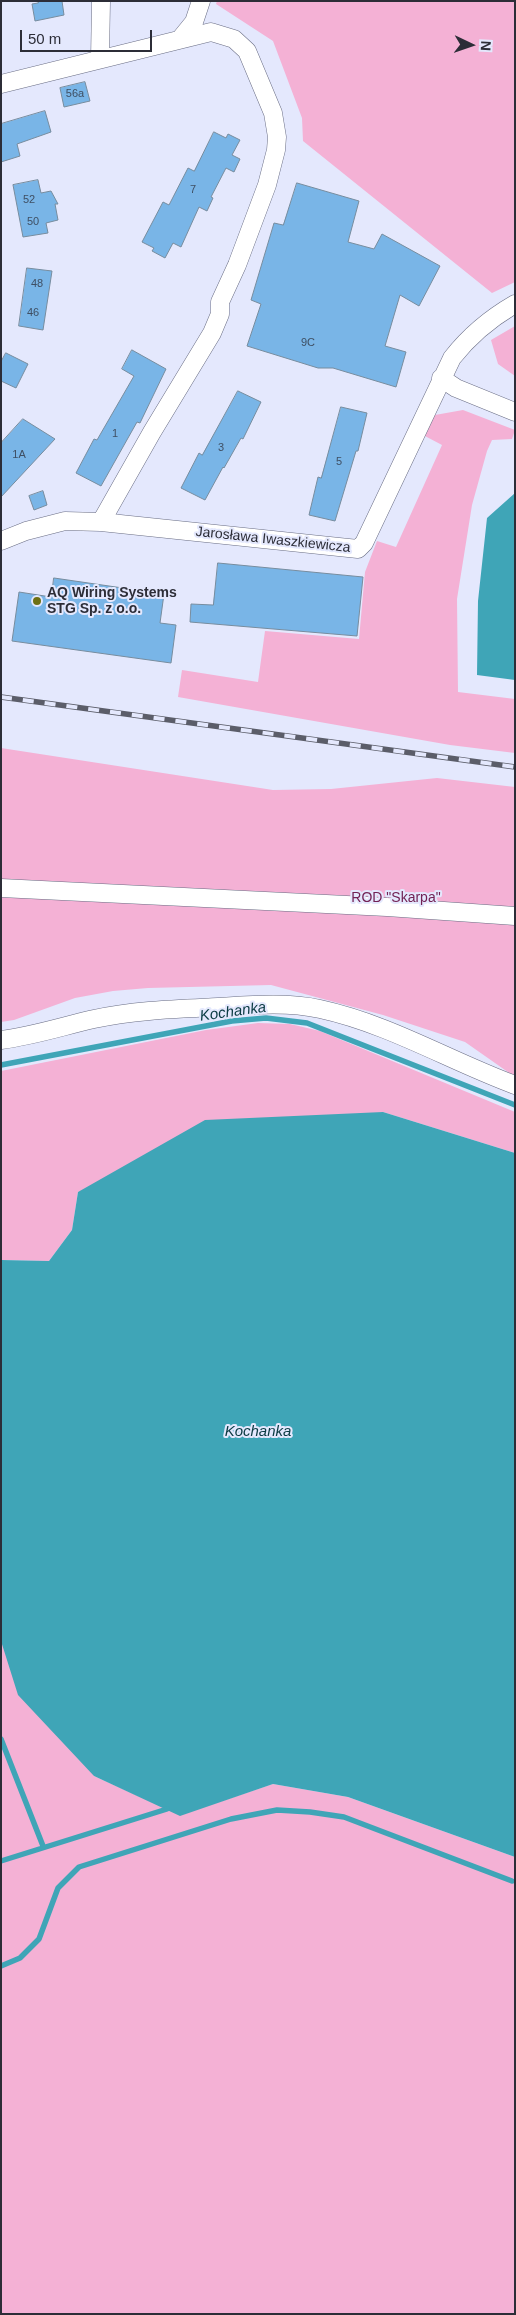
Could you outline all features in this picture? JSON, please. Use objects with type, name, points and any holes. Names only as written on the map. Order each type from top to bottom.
[{"type":"street","points":[[100,59],[101,1]]},
{"type":"street","points":[[181,38],[194,22],[201,1]]},
{"type":"street","points":[[1,84],[210,32],[234,39],[247,51],[274,113],[277,137],[276,150],[267,185],[237,265],[220,302],[220,314],[212,333],[152,432],[101,522]]},
{"type":"street","name":"Jarosława Iwaszkiewicza","points":[[1,541],[26,531],[65,521],[101,522],[358,549],[364,544],[452,358],[469,337],[494,316],[515,304]]},
{"type":"street","points":[[442,378],[456,388],[515,412]]},
{"type":"street","points":[[1,888],[396,908],[515,916]]},
{"type":"street","points":[[1,1040],[30,1036],[93,1019],[134,1011],[267,1004],[320,1009],[382,1029],[420,1044],[482,1073],[515,1085]]},
{"type":"green space","points":[[217,1],[515,1],[515,282],[492,293],[303,141],[302,118],[273,41],[216,4]]},
{"type":"green space","points":[[515,326],[515,376],[498,364],[491,340]]},
{"type":"green space","points":[[463,410],[515,430],[512,439],[492,440],[487,451],[472,505],[457,599],[458,692],[515,699],[515,753],[450,745],[178,697],[182,670],[258,682],[265,631],[359,639],[365,572],[377,541],[396,547],[442,445],[423,435],[435,415]]},
{"type":"green space","name":"ROD \"Skarpa\"","points":[[1,748],[273,790],[331,789],[437,778],[515,787],[515,1077],[465,1042],[383,1015],[271,985],[148,988],[113,991],[75,998],[14,1020],[1,1022]]},
{"type":"green space","points":[[258,1023],[290,1024],[320,1031],[515,1112],[515,1153],[383,1112],[78,1192],[72,1230],[49,1261],[1,1260],[1,1071],[206,1030]]},
{"type":"green space","points":[[1,1602],[94,1776],[180,1815],[273,1784],[348,1797],[515,1857],[515,2314],[1,2314]]},
{"type":"water","points":[[515,493],[515,680],[477,675],[478,601],[487,518]]},
{"type":"water","name":"Kochanka","points":[[383,1112],[515,1153],[515,1857],[348,1797],[273,1784],[180,1816],[94,1776],[18,1695],[1,1641],[1,1260],[49,1261],[72,1230],[78,1192],[205,1120]]},
{"type":"building","points":[[38,1],[62,1],[64,15],[35,21],[32,4],[38,3]]},
{"type":"building","points":[[85,82],[90,101],[64,107],[60,88]]},
{"type":"building","points":[[45,111],[51,132],[17,144],[20,156],[1,162],[1,124]]},
{"type":"building","points":[[214,132],[226,138],[228,134],[240,140],[232,155],[240,159],[234,172],[226,168],[211,197],[213,198],[207,211],[199,207],[181,247],[173,243],[165,258],[152,251],[154,248],[142,242],[163,202],[169,205],[188,168],[194,171]]},
{"type":"building","points":[[38,180],[41,193],[51,191],[58,204],[55,204],[58,220],[46,223],[48,233],[23,237],[13,185]]},
{"type":"building","points":[[297,183],[359,201],[348,242],[374,249],[382,234],[440,266],[419,306],[400,295],[385,346],[406,352],[396,387],[333,368],[318,368],[247,346],[261,304],[251,300],[274,223],[283,225]]},
{"type":"building","points":[[27,268],[52,271],[43,330],[19,326]]},
{"type":"building","points":[[132,350],[166,369],[140,423],[137,422],[101,486],[76,473],[94,439],[97,440],[134,376],[122,369]]},
{"type":"building","points":[[6,353],[28,364],[16,388],[1,381],[1,362]]},
{"type":"building","points":[[238,391],[261,402],[243,439],[241,438],[205,500],[181,488],[199,453],[202,455]]},
{"type":"building","points":[[341,407],[367,413],[358,451],[356,451],[335,521],[309,515],[318,477],[321,478]]},
{"type":"building","points":[[23,419],[55,439],[1,497],[1,443]]},
{"type":"building","points":[[43,491],[47,505],[34,510],[29,496]]},
{"type":"building","points":[[218,563],[363,577],[357,636],[190,622],[191,604],[213,605]]},
{"type":"building","points":[[54,578],[164,594],[160,623],[176,625],[171,663],[12,641],[19,592],[51,597]]},
{"type":"waterway","name":"Kochanka","points":[[1,1065],[232,1021],[266,1018],[307,1023],[515,1105]]},
{"type":"waterway","points":[[1,1739],[43,1846]]},
{"type":"waterway","points":[[1,1861],[167,1809]]},
{"type":"waterway","points":[[1,1966],[20,1958],[39,1939],[58,1888],[79,1867],[231,1819],[277,1810],[344,1817],[512,1881]]},
{"type":"railway","points":[[1,697],[515,767]]},
{"type":"place","name":"AQ Wiring Systems STG Sp. z o.o.","points":[[37,601]]}]
